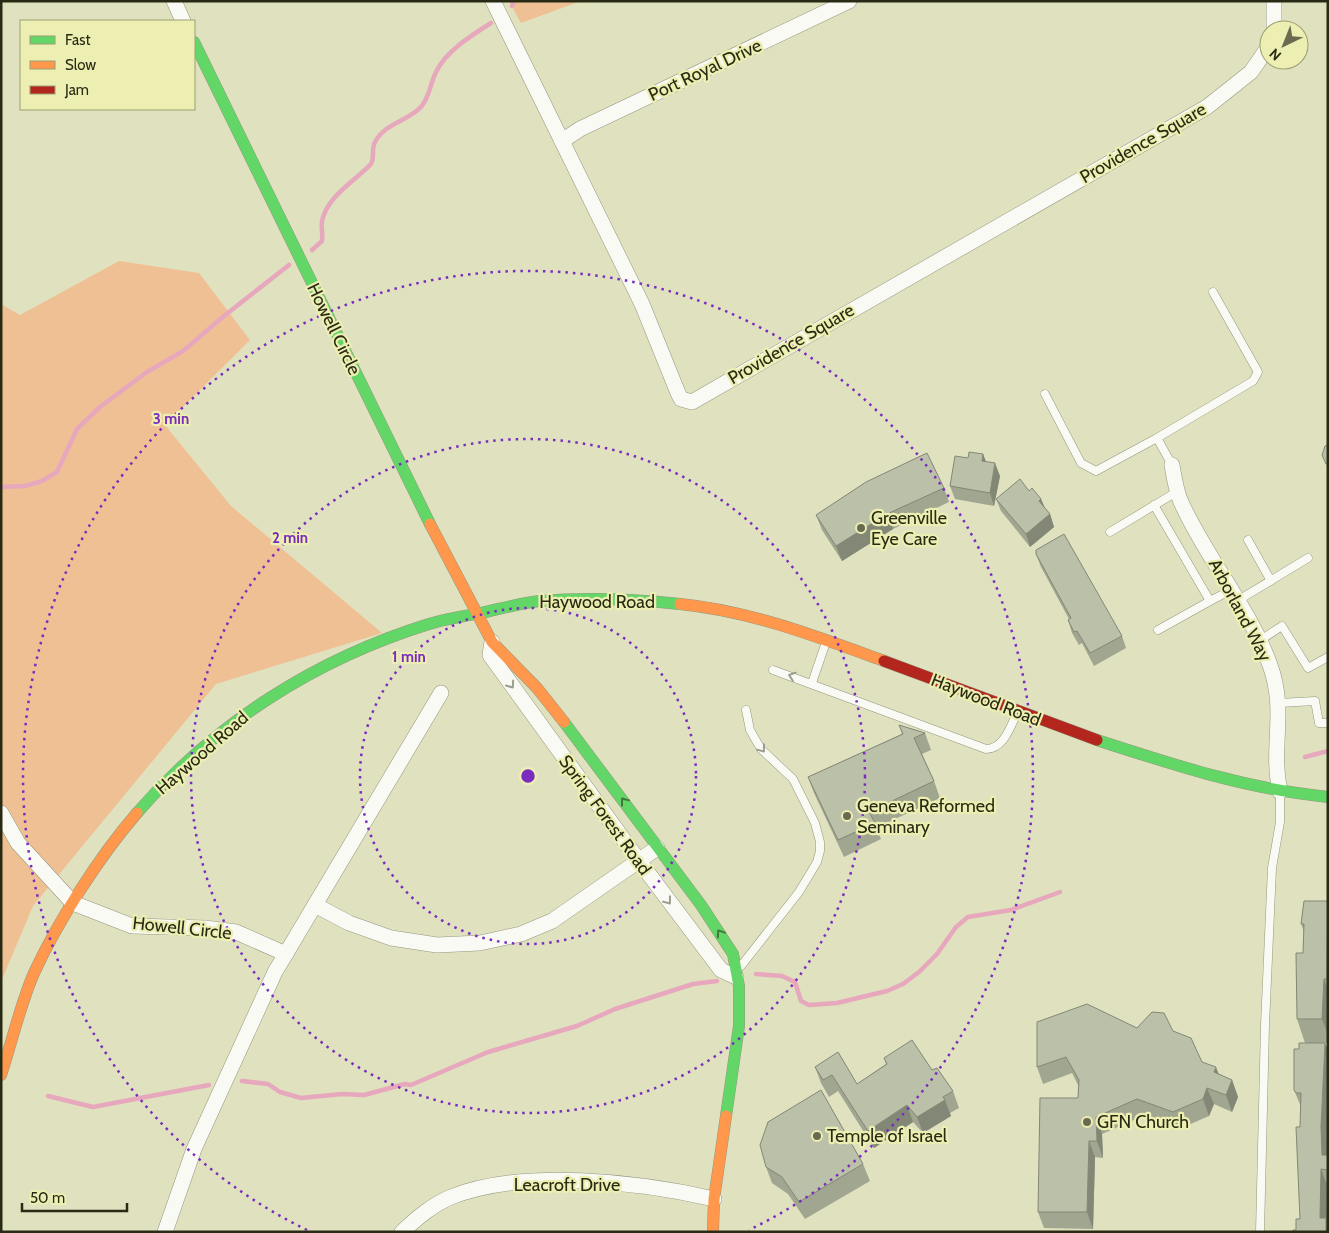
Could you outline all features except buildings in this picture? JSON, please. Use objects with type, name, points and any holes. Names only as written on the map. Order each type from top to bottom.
[{"type":"main road","name":"Howell Circle","points":[[195,44],[437,539],[478,613]]},
{"type":"main road","name":"Haywood Road","points":[[1,1075],[34,974],[73,903],[125,827],[145,804],[210,740],[255,707],[306,676],[381,640],[430,622],[538,601],[575,598],[646,600],[711,607],[765,620],[827,640],[1123,750],[1193,772],[1280,792],[1328,797]]},
{"type":"main road","name":"Spring Forest Road","points":[[478,613],[492,642],[510,658],[537,688],[723,936],[733,954],[739,986],[739,1026],[714,1199],[713,1232]]},
{"type":"street","points":[[174,1],[183,20]]},
{"type":"street","name":"Providence Square","points":[[493,1],[649,319],[678,393],[681,399],[692,402],[1207,107],[1251,72],[1259,60]]},
{"type":"street","name":"Port Royal Drive","points":[[562,141],[580,130],[849,1]]},
{"type":"street","points":[[1274,1],[1274,20]]},
{"type":"street","name":"Arborland Way","points":[[1172,465],[1180,501],[1260,641],[1274,676],[1279,703],[1276,771],[1280,792]]},
{"type":"street","name":"Spring Forest Road","points":[[492,642],[490,655],[638,861],[721,970],[736,977]]},
{"type":"street","points":[[165,1232],[194,1149],[221,1086],[275,972],[441,693]]},
{"type":"street","name":"Howell Circle","points":[[1,813],[18,844],[73,903],[132,926],[205,928],[236,932],[286,954]]},
{"type":"street","points":[[315,904],[349,923],[391,938],[437,945],[480,943],[521,934],[552,921],[658,848]]},
{"type":"street","name":"Leacroft Drive","points":[[402,1232],[417,1217],[450,1198],[466,1192],[503,1184],[583,1181],[677,1191],[714,1199]]},
{"type":"lane","points":[[1045,394],[1081,463],[1096,471],[1157,438],[1253,381],[1258,372],[1213,292]]},
{"type":"lane","points":[[1157,438],[1172,465]]},
{"type":"lane","points":[[1110,532],[1178,492]]},
{"type":"lane","points":[[1154,505],[1210,601]]},
{"type":"lane","points":[[1248,540],[1271,581]]},
{"type":"lane","points":[[1158,630],[1210,601],[1234,596],[1271,581],[1308,558]]},
{"type":"lane","points":[[1260,641],[1282,626],[1308,668],[1328,657]]},
{"type":"lane","points":[[812,683],[827,640]]},
{"type":"lane","points":[[773,670],[986,749],[996,747],[1004,740],[1017,711]]},
{"type":"lane","points":[[1279,703],[1315,701],[1320,723],[1328,723]]},
{"type":"lane","points":[[736,977],[748,954],[800,892],[817,862],[820,851],[820,842],[815,823],[793,779],[761,749],[750,730],[746,710]]},
{"type":"lane","points":[[1260,1232],[1265,1025],[1272,868],[1280,822],[1280,792]]},
{"type":"shaded area","points":[[509,1],[581,1],[521,23]]},
{"type":"shaded area","points":[[119,261],[199,273],[250,340],[165,425],[231,506],[382,633],[216,684],[33,906],[1,982],[1,304],[20,315]]},
{"type":"waterway","points":[[512,6],[514,1]]},
{"type":"waterway","points":[[312,250],[322,241],[322,221],[325,212],[335,196],[371,164],[374,145],[379,136],[385,130],[410,116],[421,107],[440,64],[460,44],[491,23]]},
{"type":"waterway","points":[[1,487],[25,486],[42,481],[57,472],[77,429],[100,407],[147,372],[183,351],[289,265]]},
{"type":"waterway","points":[[1305,757],[1328,751]]},
{"type":"waterway","points":[[756,974],[782,976],[795,982],[801,1001],[809,1005],[837,1003],[887,991],[903,984],[919,972],[937,954],[956,927],[968,917],[1011,910],[1060,892]]},
{"type":"waterway","points":[[242,1081],[268,1084],[280,1092],[301,1098],[342,1094],[364,1095],[405,1084],[411,1085],[488,1052],[577,1026],[615,1009],[693,984],[717,981]]},
{"type":"waterway","points":[[48,1096],[93,1107],[209,1085]]},
{"type":"traffic: fast","points":[[195,44],[430,524]]},
{"type":"traffic: fast","points":[[137,813],[167,780],[234,723],[308,675],[387,638],[441,621],[540,601],[610,599],[680,604]]},
{"type":"traffic: fast","points":[[564,722],[701,905],[733,954],[739,986],[739,1026],[726,1116]]},
{"type":"traffic: fast","points":[[1097,740],[1211,775],[1269,788],[1328,797]]},
{"type":"traffic: slow","points":[[430,524],[492,642],[537,688],[564,722]]},
{"type":"traffic: slow","points":[[680,604],[733,612],[784,626],[884,661]]},
{"type":"traffic: slow","points":[[1,1075],[24,998],[44,953],[80,890],[108,849],[137,813]]},
{"type":"traffic: slow","points":[[713,1232],[714,1199],[726,1116]]},
{"type":"traffic: jam","points":[[884,661],[1097,740]]},
{"type":"place","name":"Greenville Eye Care","points":[[861,528]]},
{"type":"place","name":"Geneva Reformed Seminary","points":[[847,816]]},
{"type":"place","name":"GFN Church","points":[[1087,1122]]},
{"type":"place","name":"Temple of Israel","points":[[817,1136]]}]
